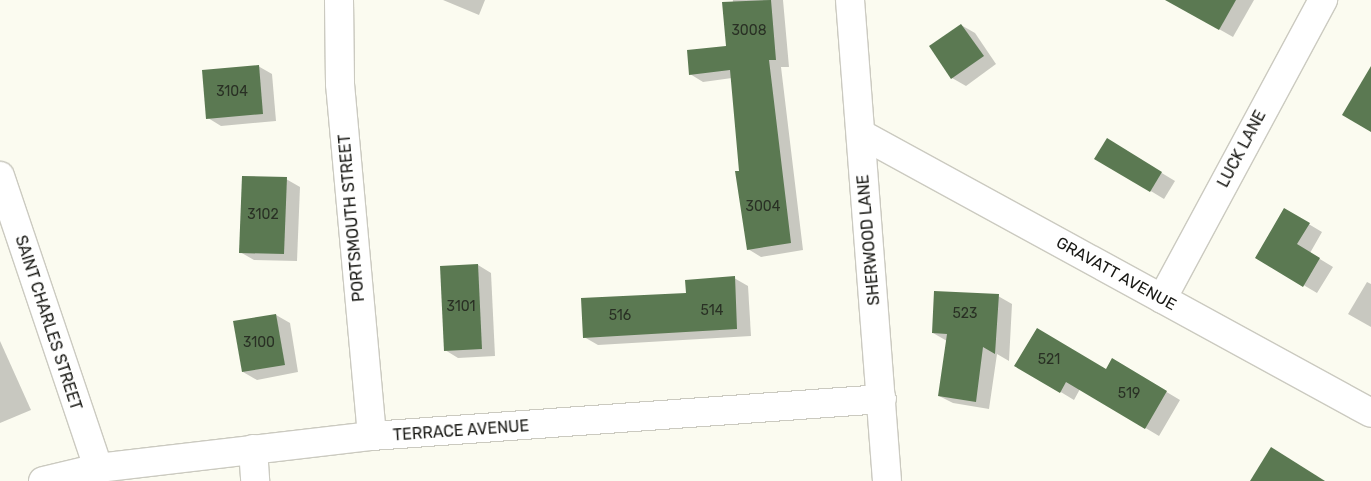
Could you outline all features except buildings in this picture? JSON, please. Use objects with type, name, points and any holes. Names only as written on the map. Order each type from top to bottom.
[{"type":"street","name":"PORTSMOUTH STREET","points":[[339,0],[340,84],[372,436]]},
{"type":"street","name":"SHERWOOD LANE","points":[[850,0],[887,481]]},
{"type":"street","name":"LUCK LANE","points":[[1162,299],[1323,0]]},
{"type":"street","name":"GRAVATT AVENUE","points":[[861,134],[1371,413]]},
{"type":"street","name":"SAINT CHARLES STREET","points":[[0,176],[98,468]]},
{"type":"street","name":"TERRACE AVENUE","points":[[43,481],[98,468],[254,448],[372,436],[882,399]]},
{"type":"street","points":[[254,448],[255,481]]}]
